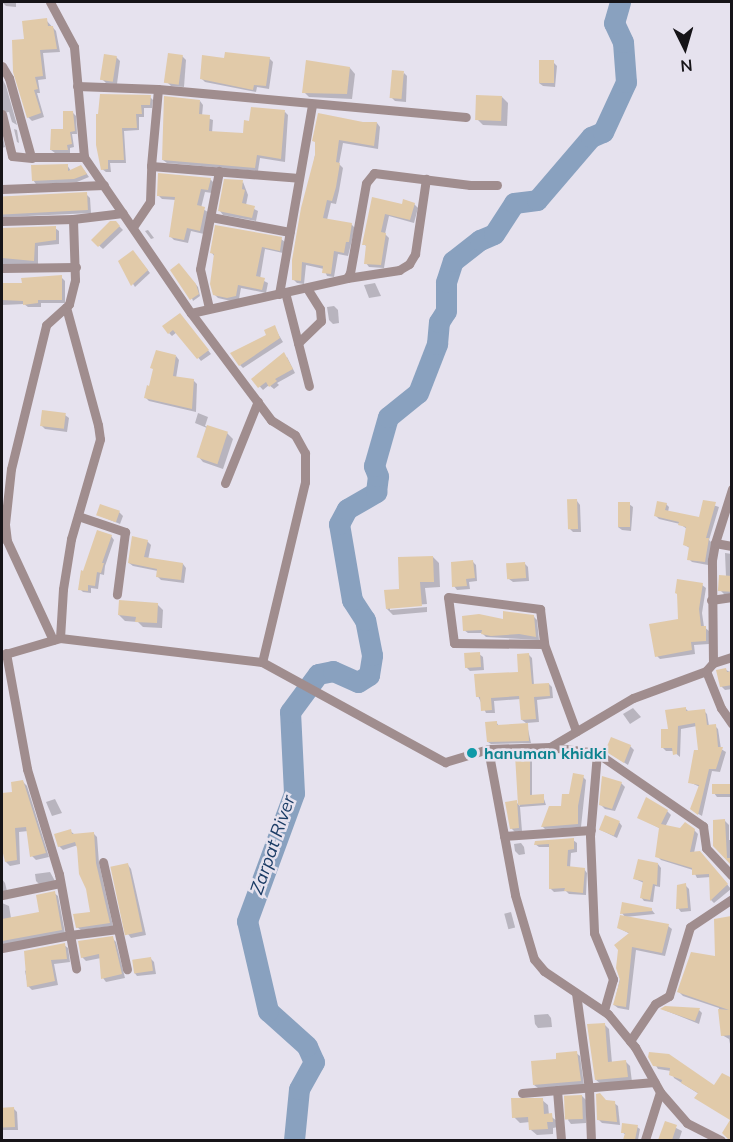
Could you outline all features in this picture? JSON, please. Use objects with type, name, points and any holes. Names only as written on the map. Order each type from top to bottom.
[{"type":"street","points":[[50,2],[74,47],[84,158],[134,227],[191,313],[271,420],[295,435],[305,453],[305,482],[262,662]]},
{"type":"street","points":[[2,66],[9,78],[32,158]]},
{"type":"street","points":[[77,86],[158,89],[312,105],[466,117]]},
{"type":"street","points":[[134,227],[150,202],[158,89]]},
{"type":"street","points":[[309,386],[282,293],[312,105]]},
{"type":"street","points":[[2,114],[12,156],[84,158]]},
{"type":"street","points":[[151,166],[299,178]]},
{"type":"street","points":[[209,308],[200,274],[219,171]]},
{"type":"street","points":[[347,278],[350,273],[358,220],[369,176],[382,172],[470,186],[497,185]]},
{"type":"street","points":[[191,313],[347,278],[399,270],[409,264],[415,254],[426,179]]},
{"type":"street","points":[[2,189],[104,185]]},
{"type":"street","points":[[2,221],[73,219],[123,213]]},
{"type":"street","points":[[211,217],[290,232]]},
{"type":"street","points":[[56,639],[7,541],[4,524],[11,469],[46,325],[66,307],[75,280],[73,219]]},
{"type":"street","points":[[2,268],[76,267]]},
{"type":"street","points":[[298,343],[321,321],[320,309],[307,288]]},
{"type":"street","points":[[56,639],[63,589],[78,516],[98,446],[99,432],[66,307]]},
{"type":"street","points":[[225,483],[258,401]]},
{"type":"street","points":[[712,663],[711,600],[715,543],[732,489]]},
{"type":"street","points":[[78,516],[124,532],[117,594]]},
{"type":"street","points":[[715,543],[732,546]]},
{"type":"street","points":[[544,644],[454,643],[448,597],[540,609],[544,644],[576,731]]},
{"type":"street","points":[[711,600],[732,597]]},
{"type":"street","points":[[76,969],[60,883],[27,770],[4,655],[56,639],[262,662],[372,720],[445,762],[488,749],[550,747],[597,753],[703,826],[706,848],[732,876]]},
{"type":"street","points":[[550,747],[633,698],[706,671],[712,663],[732,657]]},
{"type":"street","points":[[706,671],[720,708],[732,724]]},
{"type":"street","points":[[488,749],[515,895],[534,959],[544,971],[604,1011],[630,1041],[660,1092],[687,1123],[721,1140]]},
{"type":"street","points":[[597,753],[591,830],[595,935],[613,980],[604,1011]]},
{"type":"street","points":[[504,836],[591,830]]},
{"type":"street","points":[[103,862],[127,969]]},
{"type":"street","points":[[2,895],[60,883]]},
{"type":"street","points":[[630,1041],[655,1004],[669,996],[690,927],[732,898]]},
{"type":"street","points":[[2,948],[70,935],[118,929]]},
{"type":"street","points":[[576,993],[588,1089],[591,1140]]},
{"type":"street","points":[[522,1093],[654,1082]]},
{"type":"street","points":[[557,1090],[561,1140]]},
{"type":"street","points":[[645,1140],[660,1092]]},
{"type":"building","points":[[47,18],[48,26],[53,26],[57,49],[40,50],[43,76],[35,77],[38,89],[34,90],[41,113],[27,118],[13,72],[12,40],[24,39],[22,21]]},
{"type":"building","points":[[225,52],[270,57],[266,86],[254,85],[253,90],[200,79],[202,55],[224,58]]},
{"type":"building","points":[[168,53],[183,55],[179,85],[164,83]]},
{"type":"building","points":[[104,54],[117,56],[113,82],[100,80]]},
{"type":"building","points":[[306,60],[350,67],[347,94],[302,93]]},
{"type":"building","points":[[539,60],[554,60],[554,83],[539,83]]},
{"type":"building","points":[[392,70],[404,71],[402,99],[390,98]]},
{"type":"building","points":[[100,94],[151,95],[150,105],[141,105],[142,114],[136,114],[137,128],[122,128],[124,160],[108,160],[108,169],[101,170],[96,145],[96,114],[98,114]]},
{"type":"building","points":[[476,95],[502,96],[501,121],[475,120]]},
{"type":"building","points":[[164,96],[200,100],[199,114],[210,115],[209,131],[243,133],[244,120],[249,121],[251,107],[285,110],[281,159],[257,155],[255,168],[162,160]]},
{"type":"building","points":[[63,111],[73,111],[75,131],[70,132],[72,144],[67,145],[68,150],[50,150],[51,129],[63,129]]},
{"type":"building","points":[[318,113],[363,122],[377,122],[374,146],[339,140],[336,162],[340,163],[336,187],[332,201],[327,200],[323,218],[352,223],[349,242],[346,242],[344,253],[334,251],[331,274],[322,273],[323,266],[302,262],[301,281],[292,280],[292,260],[301,208],[315,155],[315,142],[312,141]]},
{"type":"building","points":[[68,164],[68,171],[81,165],[87,174],[74,179],[32,181],[31,165]]},
{"type":"building","points":[[158,173],[211,178],[208,190],[201,189],[197,205],[205,207],[200,231],[187,228],[184,240],[169,237],[175,197],[157,196]]},
{"type":"building","points":[[224,179],[243,180],[242,189],[245,190],[242,203],[255,206],[252,218],[218,211]]},
{"type":"building","points":[[87,192],[88,210],[3,214],[2,196]]},
{"type":"building","points":[[372,197],[402,204],[403,199],[415,203],[410,220],[385,214],[381,232],[386,233],[381,265],[364,264],[366,245],[362,245]]},
{"type":"building","points":[[110,221],[116,221],[120,226],[98,247],[91,240]]},
{"type":"building","points":[[215,225],[282,237],[280,251],[262,247],[256,276],[265,278],[262,290],[238,285],[236,296],[227,298],[213,295],[210,284],[214,254],[210,253]]},
{"type":"building","points":[[56,226],[56,240],[35,243],[34,261],[2,258],[2,228]]},
{"type":"building","points":[[133,250],[148,270],[131,286],[118,261]]},
{"type":"building","points":[[179,263],[196,284],[199,294],[190,300],[170,270]]},
{"type":"building","points":[[62,275],[62,300],[38,300],[38,303],[23,305],[23,301],[2,300],[2,283],[22,283],[21,278]]},
{"type":"building","points":[[180,313],[209,350],[197,359],[173,330],[168,334],[162,326]]},
{"type":"building","points":[[275,325],[280,338],[239,366],[230,353],[266,335],[264,330]]},
{"type":"building","points":[[156,350],[176,355],[173,376],[194,379],[192,409],[144,398],[147,385],[149,386],[153,369],[150,368]]},
{"type":"building","points":[[284,352],[293,369],[275,379],[277,381],[269,387],[266,382],[258,388],[251,379]]},
{"type":"building","points":[[42,410],[66,413],[64,429],[40,426]]},
{"type":"building","points":[[207,425],[228,432],[217,464],[196,457]]},
{"type":"building","points":[[567,499],[577,499],[578,529],[568,529]]},
{"type":"building","points":[[703,500],[716,502],[706,538],[709,538],[705,562],[687,560],[689,547],[683,545],[686,527],[678,525],[679,522],[654,516],[657,501],[667,503],[665,510],[699,517]]},
{"type":"building","points":[[618,502],[630,502],[630,527],[618,527]]},
{"type":"building","points":[[100,504],[120,511],[116,522],[96,515]]},
{"type":"building","points":[[97,530],[112,535],[102,563],[104,563],[101,573],[97,572],[95,586],[88,585],[88,591],[78,590],[81,570],[83,571]]},
{"type":"building","points":[[132,536],[148,540],[144,557],[183,563],[181,580],[156,577],[157,569],[128,563]]},
{"type":"building","points":[[433,556],[434,582],[420,582],[422,606],[386,609],[384,590],[399,589],[398,557]]},
{"type":"building","points":[[473,560],[475,578],[466,579],[467,586],[452,587],[451,562]]},
{"type":"building","points":[[525,562],[526,578],[507,579],[506,563]]},
{"type":"building","points":[[719,575],[732,576],[731,592],[718,591]]},
{"type":"building","points":[[677,579],[703,583],[699,609],[701,626],[706,626],[706,641],[691,642],[692,650],[655,657],[649,624],[678,619],[677,594],[675,593]]},
{"type":"building","points":[[119,600],[158,603],[157,623],[135,622],[136,617],[118,615]]},
{"type":"building","points":[[503,611],[534,615],[536,637],[519,634],[491,636],[481,634],[482,630],[463,631],[462,616],[479,614],[503,619]]},
{"type":"building","points":[[480,652],[481,667],[465,668],[464,653]]},
{"type":"building","points":[[529,653],[532,684],[549,683],[550,696],[534,697],[536,719],[521,720],[519,696],[491,698],[492,710],[481,711],[480,697],[476,697],[474,674],[518,672],[517,654]]},
{"type":"building","points":[[726,668],[727,672],[732,671],[732,685],[720,687],[716,670]]},
{"type":"building","points":[[686,707],[686,711],[705,709],[707,725],[716,724],[718,747],[723,747],[716,769],[709,769],[698,815],[690,809],[699,785],[688,783],[694,750],[698,750],[695,723],[678,726],[677,754],[673,755],[672,748],[661,748],[661,729],[668,729],[665,710]]},
{"type":"building","points":[[497,721],[497,725],[528,723],[529,741],[487,742],[485,722]]},
{"type":"building","points":[[611,737],[631,745],[624,763],[605,751]]},
{"type":"building","points":[[530,754],[530,795],[544,794],[544,803],[518,805],[515,755]]},
{"type":"building","points":[[573,773],[584,775],[578,806],[578,824],[541,827],[549,806],[561,806],[562,794],[569,794]]},
{"type":"building","points":[[602,776],[622,782],[612,809],[599,805]]},
{"type":"building","points":[[23,780],[46,853],[30,857],[26,827],[15,828],[17,860],[5,862],[2,849],[2,793],[12,792],[11,782]]},
{"type":"building","points":[[712,784],[732,784],[732,794],[712,794]]},
{"type":"building","points":[[646,797],[668,810],[661,824],[680,828],[685,822],[695,829],[690,852],[700,851],[728,884],[710,901],[709,874],[692,875],[692,868],[655,857],[659,828],[637,818]]},
{"type":"building","points":[[517,800],[519,828],[510,829],[505,802]]},
{"type":"building","points":[[605,815],[620,821],[614,836],[599,830]]},
{"type":"building","points":[[725,819],[727,858],[732,858],[732,866],[713,846],[713,820]]},
{"type":"building","points":[[71,829],[72,834],[94,832],[96,863],[110,923],[76,928],[73,914],[90,912],[86,889],[79,874],[77,848],[75,842],[58,847],[54,834]]},
{"type":"building","points":[[574,838],[574,849],[568,850],[567,866],[585,868],[583,893],[564,891],[565,888],[549,889],[549,844],[534,845],[535,841]]},
{"type":"building","points":[[638,859],[658,863],[657,885],[653,884],[650,900],[640,898],[643,881],[633,879]]},
{"type":"building","points":[[128,863],[143,931],[125,935],[110,867]]},
{"type":"building","points":[[686,883],[688,908],[676,909],[677,885]]},
{"type":"building","points":[[55,891],[62,930],[2,941],[2,919],[39,912],[36,895]]},
{"type":"building","points":[[622,902],[652,908],[652,911],[620,914]]},
{"type":"building","points":[[620,915],[669,924],[662,953],[632,947],[626,1007],[613,1005],[620,980],[616,968],[618,950],[614,945],[629,933],[617,928]]},
{"type":"building","points":[[731,916],[732,1035],[721,1036],[718,1009],[729,1010],[677,992],[691,952],[715,956],[714,919]]},
{"type":"building","points":[[113,936],[122,974],[101,979],[99,954],[81,958],[78,941]]},
{"type":"building","points":[[65,943],[67,959],[51,960],[55,981],[27,987],[24,951]]},
{"type":"building","points":[[151,957],[153,971],[134,974],[132,960]]},
{"type":"building","points":[[665,1006],[700,1008],[695,1021],[660,1009]]},
{"type":"building","points":[[605,1023],[608,1062],[626,1060],[628,1077],[595,1080],[587,1024]]},
{"type":"building","points":[[577,1051],[581,1081],[533,1085],[531,1061],[556,1059],[556,1053]]},
{"type":"building","points":[[649,1052],[669,1054],[714,1085],[722,1073],[732,1078],[732,1136],[729,1140],[722,1133],[730,1120],[694,1098],[698,1093],[681,1083],[682,1080],[669,1075],[670,1068],[653,1066],[648,1057]]},
{"type":"building","points":[[600,1093],[606,1100],[615,1101],[617,1122],[597,1120],[596,1094]]},
{"type":"building","points":[[582,1095],[583,1119],[565,1120],[564,1096]]},
{"type":"building","points":[[511,1098],[543,1098],[544,1114],[552,1113],[553,1122],[547,1122],[548,1129],[529,1130],[528,1117],[512,1118]]},
{"type":"building","points":[[14,1107],[15,1127],[3,1128],[2,1108]]},
{"type":"building","points":[[665,1121],[677,1125],[672,1140],[658,1140]]},
{"type":"building","points":[[622,1123],[638,1125],[635,1140],[623,1140],[625,1133],[621,1133]]},
{"type":"waterway","name":"Zarpat River","points":[[294,1140],[299,1089],[314,1062],[307,1046],[268,1011],[247,921],[294,793],[290,712],[318,674],[333,671],[358,682],[369,675],[372,655],[365,620],[352,600],[339,524],[347,509],[376,492],[378,476],[374,466],[388,417],[418,393],[437,344],[439,322],[446,311],[446,282],[453,261],[480,240],[494,234],[514,203],[537,200],[591,137],[603,132],[626,82],[623,42],[614,23],[620,2]]},
{"type":"place","name":"hanuman khidki","points":[[472,753]]}]
